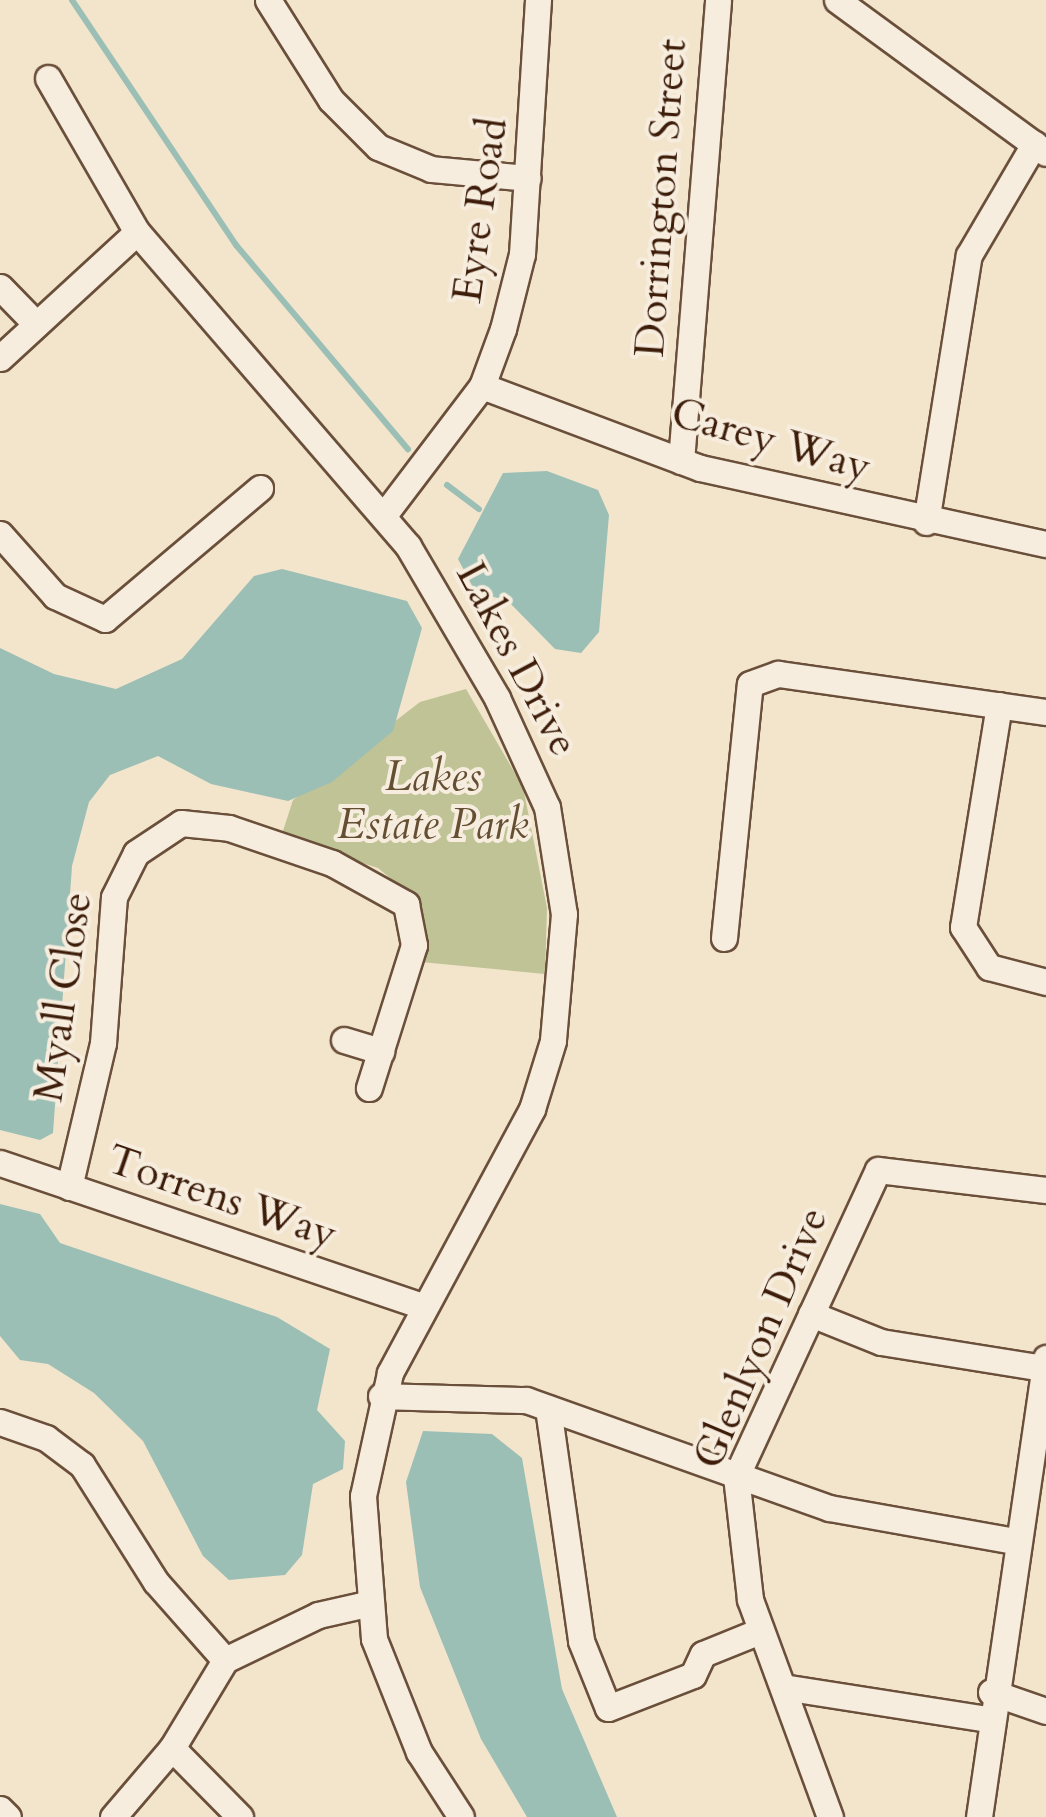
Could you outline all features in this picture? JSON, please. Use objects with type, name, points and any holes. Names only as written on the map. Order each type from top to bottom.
[{"type":"street","points":[[268,0],[331,100],[378,147],[431,169],[528,178]]},
{"type":"street","name":"Eyre Road","points":[[384,514],[482,386],[522,254],[538,0]]},
{"type":"street","name":"Dorrington Street","points":[[681,461],[718,0]]},
{"type":"street","points":[[837,0],[1040,148],[969,254],[926,522]]},
{"type":"street","name":"Lakes Drive","points":[[48,78],[137,232],[384,514],[444,599],[527,754],[547,807],[564,914],[558,1011],[532,1108],[418,1305],[381,1396],[363,1496],[367,1604],[392,1694],[461,1817]]},
{"type":"street","points":[[0,358],[137,232]]},
{"type":"street","points":[[0,287],[36,324]]},
{"type":"street","name":"Carey Way","points":[[482,386],[681,461],[926,522],[1046,544]]},
{"type":"street","points":[[0,534],[55,596],[105,619],[260,488]]},
{"type":"street","points":[[724,938],[750,684],[778,674],[1046,712]]},
{"type":"street","points":[[998,705],[963,927],[989,967],[1046,982]]},
{"type":"street","name":"Myall Close","points":[[69,1187],[103,1043],[114,897],[123,869],[154,834],[192,822],[229,828],[366,876],[406,904],[414,946],[369,1088]]},
{"type":"street","points":[[344,1040],[381,1051]]},
{"type":"street","name":"Torrens Way","points":[[0,1163],[418,1305]]},
{"type":"street","name":"Glenlyon Drive","points":[[830,1817],[760,1631],[736,1476],[887,1165],[1046,1190]]},
{"type":"street","points":[[812,1314],[881,1342],[1045,1363],[991,1692],[979,1817]]},
{"type":"street","points":[[381,1396],[548,1408],[829,1508],[1014,1541]]},
{"type":"street","points":[[548,1408],[581,1642],[608,1708],[693,1674],[703,1654],[760,1631]]},
{"type":"street","points":[[0,1422],[46,1438],[82,1465],[156,1582],[225,1660]]},
{"type":"street","points":[[113,1817],[172,1748],[225,1660],[318,1614],[367,1604]]},
{"type":"street","points":[[783,1687],[988,1719]]},
{"type":"street","points":[[991,1692],[1046,1711]]},
{"type":"street","points":[[172,1748],[240,1817]]},
{"type":"street","points":[[0,1809],[8,1817]]},
{"type":"green space","name":"Lakes Estate Park","points":[[466,689],[523,787],[547,908],[545,974],[421,962],[419,902],[378,868],[281,837],[293,800],[420,702]]},
{"type":"water","points":[[547,471],[598,490],[609,515],[599,632],[581,653],[555,649],[507,600],[476,593],[458,559],[503,473]]},
{"type":"water","points":[[282,569],[407,601],[422,628],[393,731],[332,782],[288,801],[211,784],[158,756],[110,775],[89,802],[72,866],[53,1133],[40,1140],[0,1130],[0,648],[54,674],[116,689],[182,659],[254,576]]},
{"type":"water","points":[[0,1204],[40,1214],[60,1243],[277,1317],[330,1349],[317,1410],[345,1441],[343,1469],[313,1484],[302,1555],[285,1575],[229,1580],[203,1556],[143,1441],[94,1393],[48,1364],[20,1360],[0,1336]]},
{"type":"water","points":[[423,1431],[492,1434],[522,1458],[562,1689],[617,1817],[527,1817],[481,1739],[420,1587],[406,1482]]},
{"type":"waterway","points":[[72,0],[236,245],[408,449]]},
{"type":"waterway","points":[[447,485],[479,509]]}]
